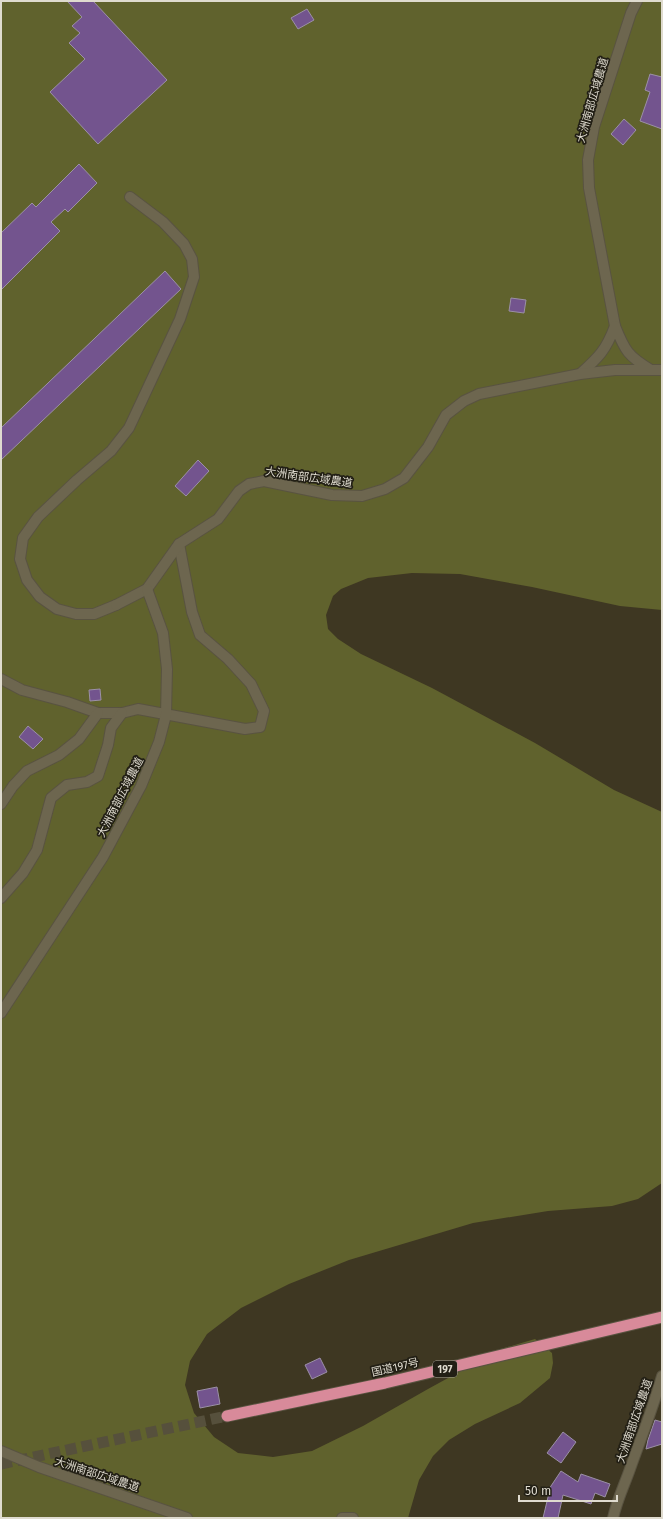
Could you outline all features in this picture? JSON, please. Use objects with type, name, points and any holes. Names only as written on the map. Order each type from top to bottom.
[{"type":"highway","name":"国道197号","points":[[227,1416],[385,1383],[662,1317]]},
{"type":"street","name":"大洲南部広域農道","points":[[637,1],[631,13],[594,127],[588,160],[588,188],[615,326],[623,346],[633,359],[657,370]]},
{"type":"street","points":[[130,197],[163,222],[184,244],[192,259],[194,277],[180,319],[129,428],[111,451],[77,480],[38,517],[23,538],[20,559],[27,580],[40,597],[57,610],[76,614],[94,614],[116,605],[147,589]]},
{"type":"street","points":[[580,374],[608,344],[615,326]]},
{"type":"street","name":"大洲南部広域農道","points":[[1,1013],[103,857],[141,786],[159,742],[166,715],[167,669],[164,633],[147,589],[179,544],[218,519],[239,491],[249,484],[264,482],[332,495],[362,496],[385,489],[404,478],[428,447],[446,415],[464,401],[478,394],[580,374],[615,370],[657,370]]},
{"type":"street","points":[[1,679],[22,690],[67,702],[98,714],[122,713],[138,709],[245,729],[260,727],[264,711],[251,684],[228,659],[200,635],[192,612],[179,544]]},
{"type":"street","points":[[1,898],[23,873],[37,850],[51,798],[67,785],[87,782],[98,776],[108,745],[110,728],[122,713]]},
{"type":"street","points":[[1,804],[12,786],[28,771],[59,755],[79,739],[98,714]]},
{"type":"street","name":"大洲南部広域農道","points":[[612,1518],[619,1495],[658,1405],[662,1376]]},
{"type":"street","name":"大洲南部広域農道","points":[[1,1451],[39,1467],[187,1518]]},
{"type":"street","points":[[342,1518],[353,1518]]},
{"type":"green space","points":[[1,1],[662,1],[662,610],[620,606],[532,587],[460,574],[412,573],[368,578],[341,589],[333,596],[326,615],[328,629],[338,639],[361,654],[432,688],[535,743],[614,790],[662,812],[662,1183],[638,1199],[612,1206],[548,1211],[473,1223],[349,1260],[289,1284],[241,1308],[207,1334],[190,1361],[185,1385],[194,1413],[214,1437],[238,1453],[273,1457],[312,1451],[363,1426],[501,1349],[535,1339],[552,1353],[553,1363],[550,1378],[520,1403],[475,1424],[449,1440],[433,1456],[419,1480],[408,1518],[1,1518]]},
{"type":"building","points":[[67,1],[93,1],[167,80],[98,144],[50,92],[85,59],[69,43],[80,33],[72,26],[82,17]]},
{"type":"building","points":[[307,9],[314,20],[298,29],[291,18]]},
{"type":"building","points":[[650,74],[662,77],[662,129],[640,121],[650,92],[645,90]]},
{"type":"building","points":[[624,119],[636,130],[623,145],[611,134]]},
{"type":"building","points":[[79,164],[97,183],[68,212],[65,209],[51,222],[60,231],[1,290],[1,233],[32,203],[36,207]]},
{"type":"building","points":[[165,271],[181,289],[1,460],[1,428]]},
{"type":"building","points":[[511,298],[526,300],[524,313],[509,311]]},
{"type":"building","points":[[198,460],[209,471],[186,496],[175,486]]},
{"type":"building","points":[[100,689],[101,700],[90,701],[89,690]]},
{"type":"building","points":[[28,726],[43,739],[33,749],[19,737]]},
{"type":"building","points":[[320,1358],[327,1372],[312,1379],[305,1365]]},
{"type":"building","points":[[217,1387],[220,1404],[200,1408],[197,1391]]},
{"type":"building","points":[[655,1420],[662,1422],[662,1444],[646,1449],[648,1440]]},
{"type":"building","points":[[563,1432],[576,1442],[561,1463],[547,1453]]},
{"type":"building","points":[[561,1471],[578,1482],[581,1474],[610,1484],[605,1497],[595,1493],[591,1504],[563,1495],[558,1518],[543,1518],[549,1493],[547,1492]]},
{"type":"tunnel","points":[[1,1464],[227,1416]]}]
